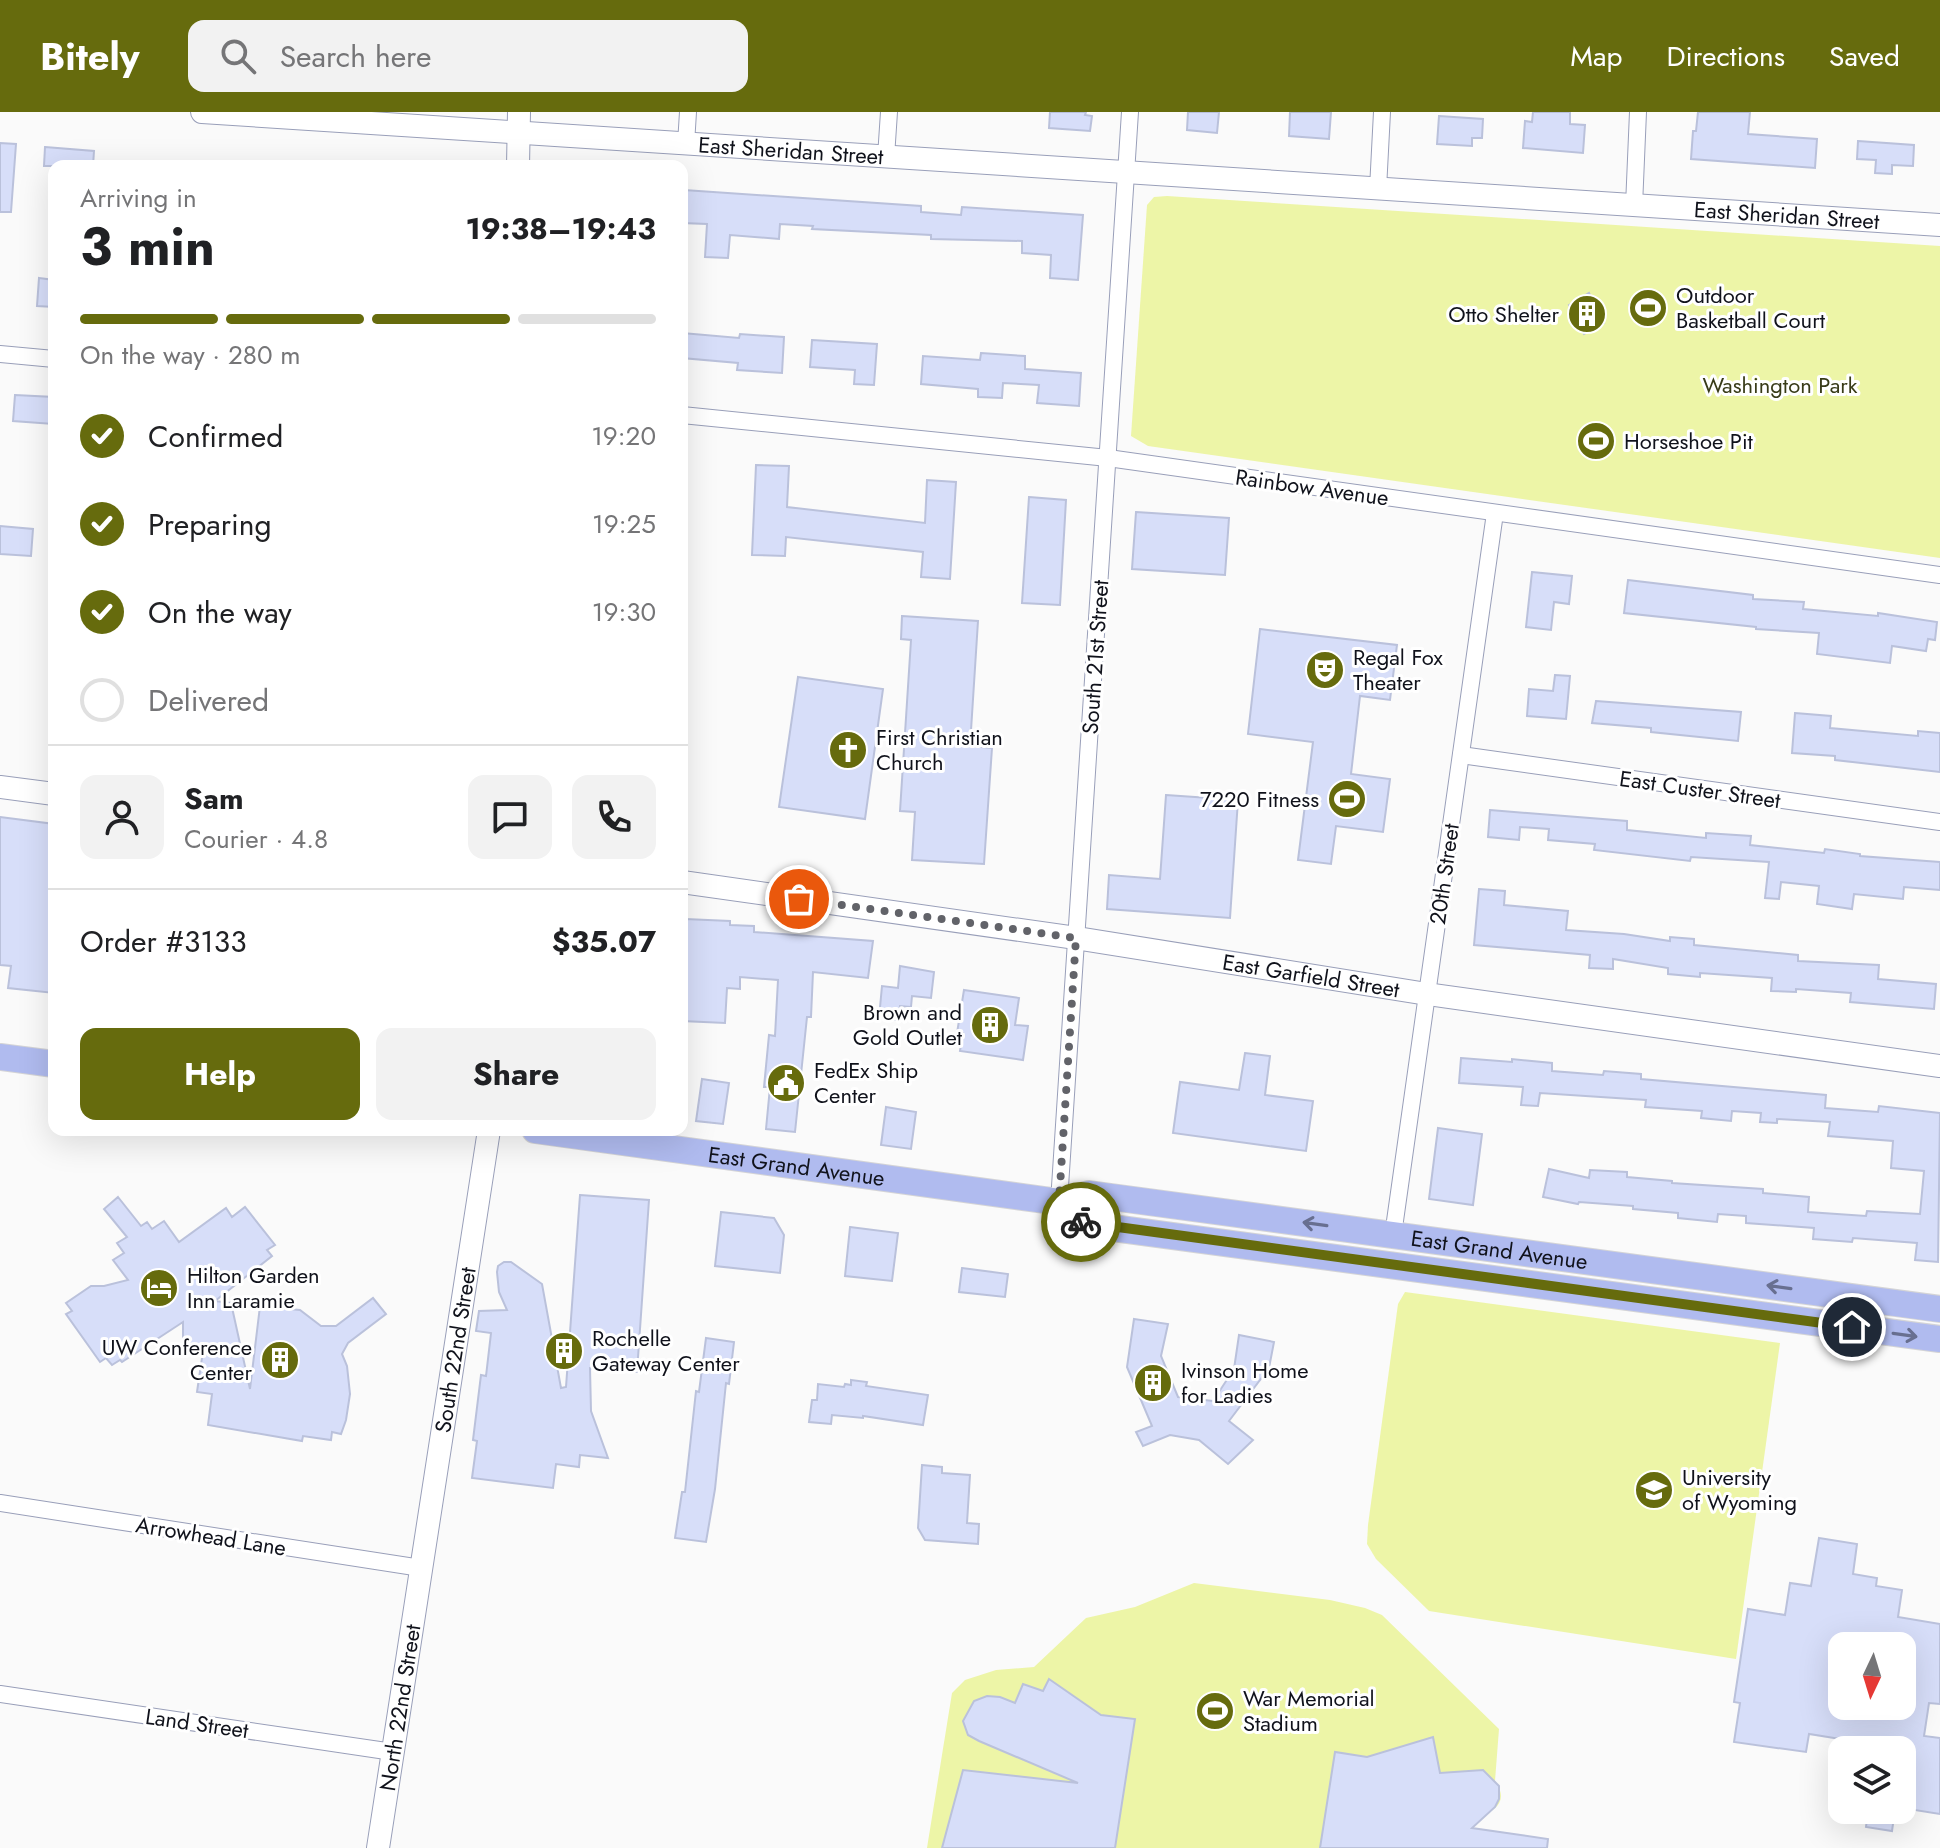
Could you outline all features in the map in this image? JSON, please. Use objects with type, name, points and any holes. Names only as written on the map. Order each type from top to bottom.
[{"type":"main road","points":[[0,1057],[48,1063]]},
{"type":"main road","name":"East Grand Avenue","points":[[579,1136],[1059,1202],[1089,1194],[1940,1309]]},
{"type":"main road","name":"East Grand Avenue","points":[[1059,1202],[1083,1224],[1940,1339]]},
{"type":"street","name":"East Sheridan Street","points":[[202,112],[518,122],[686,144],[1940,225]]},
{"type":"street","points":[[686,144],[688,112]]},
{"type":"street","points":[[886,157],[889,112]]},
{"type":"street","name":"South 21st Street","points":[[1059,1202],[1130,112]]},
{"type":"street","points":[[1378,189],[1382,112]]},
{"type":"street","points":[[1634,206],[1638,112]]},
{"type":"street","points":[[518,122],[518,160]]},
{"type":"street","points":[[0,354],[48,358]]},
{"type":"street","name":"Rainbow Avenue","points":[[688,416],[1108,458],[1940,575]]},
{"type":"street","name":"20th Street","points":[[1393,1235],[1495,513]]},
{"type":"street","name":"East Custer Street","points":[[1461,755],[1940,822]]},
{"type":"street","points":[[0,787],[48,793]]},
{"type":"street","name":"East Garfield Street","points":[[688,883],[1076,938],[1427,994],[1940,1066]]},
{"type":"street","name":"South 22nd Street","points":[[421,1568],[488,1136]]},
{"type":"street","name":"Arrowhead Lane","points":[[0,1503],[421,1568]]},
{"type":"street","name":"North 22nd Street","points":[[378,1848],[421,1568]]},
{"type":"street","name":"Land Street","points":[[0,1694],[393,1752]]},
{"type":"green space","name":"Washington Park","points":[[1154,197],[1940,246],[1940,558],[1148,446],[1131,436],[1147,205]]},
{"type":"green space","points":[[1405,1292],[1780,1343],[1736,1659],[1429,1611],[1376,1559],[1367,1544],[1368,1525],[1398,1304]]},
{"type":"green space","name":"War Memorial Stadium","points":[[1194,1583],[1330,1600],[1382,1615],[1499,1729],[1495,1781],[1501,1792],[1495,1808],[1475,1818],[1445,1824],[1445,1848],[927,1848],[952,1693],[965,1680],[996,1670],[1034,1667],[1086,1618],[1135,1607]]},
{"type":"building","points":[[1050,112],[1086,112],[1085,115],[1092,116],[1090,131],[1049,128]]},
{"type":"building","points":[[1188,112],[1219,112],[1217,133],[1187,130]]},
{"type":"building","points":[[1290,112],[1331,112],[1329,139],[1289,136]]},
{"type":"building","points":[[1533,112],[1570,112],[1570,124],[1585,125],[1583,153],[1523,148],[1525,121],[1532,122]]},
{"type":"building","points":[[1698,112],[1750,112],[1748,134],[1817,139],[1815,168],[1691,159]]},
{"type":"building","points":[[1439,116],[1483,119],[1482,138],[1472,138],[1472,146],[1437,144]]},
{"type":"building","points":[[1858,141],[1914,145],[1913,166],[1892,165],[1892,174],[1875,173],[1876,160],[1857,159]]},
{"type":"building","points":[[0,143],[16,144],[11,212],[0,212]]},
{"type":"building","points":[[45,147],[94,151],[93,160],[48,160],[48,166],[44,166]]},
{"type":"building","points":[[688,190],[921,206],[921,212],[961,215],[962,207],[1083,215],[1078,280],[1050,278],[1051,255],[1022,253],[1022,241],[931,239],[931,235],[812,229],[813,226],[780,224],[779,239],[730,235],[728,258],[705,257],[707,224],[688,223]]},
{"type":"building","points":[[39,278],[48,279],[48,307],[37,306]]},
{"type":"building","name":"Otto Shelter","points":[[1589,293],[1604,323],[1584,334],[1569,305]]},
{"type":"building","points":[[688,334],[739,338],[740,334],[784,337],[782,373],[737,370],[738,363],[688,359]]},
{"type":"building","points":[[812,340],[877,344],[874,385],[854,384],[855,370],[810,367]]},
{"type":"building","points":[[981,353],[1025,356],[1025,369],[1081,373],[1079,406],[1037,403],[1039,385],[1003,383],[1002,398],[978,397],[978,389],[921,384],[923,356],[980,360]]},
{"type":"building","points":[[15,395],[48,397],[48,424],[13,421]]},
{"type":"building","points":[[756,465],[789,466],[787,507],[925,523],[927,480],[956,482],[950,579],[921,577],[923,552],[786,537],[785,556],[752,555]]},
{"type":"building","points":[[1029,497],[1066,500],[1060,605],[1022,603]]},
{"type":"building","points":[[1136,512],[1229,518],[1225,575],[1132,569]]},
{"type":"building","points":[[0,526],[33,529],[31,556],[0,554]]},
{"type":"building","points":[[1532,572],[1572,576],[1569,604],[1554,602],[1551,630],[1526,627]]},
{"type":"building","points":[[1628,580],[1753,595],[1753,599],[1804,602],[1803,609],[1878,616],[1878,613],[1937,622],[1935,640],[1928,639],[1926,651],[1892,646],[1890,663],[1817,654],[1819,633],[1756,629],[1624,613]]},
{"type":"building","points":[[902,616],[978,621],[970,746],[992,748],[984,864],[912,860],[915,812],[900,811],[911,640],[901,639]]},
{"type":"building","name":"Regal Fox Theater","points":[[1260,629],[1397,645],[1390,700],[1360,696],[1351,774],[1390,779],[1383,832],[1336,826],[1331,864],[1298,860],[1313,742],[1248,734]]},
{"type":"building","points":[[1555,675],[1570,676],[1566,719],[1527,716],[1529,689],[1553,691]]},
{"type":"building","points":[[798,677],[883,689],[865,819],[779,807]]},
{"type":"building","points":[[1596,701],[1741,712],[1738,741],[1592,723]]},
{"type":"building","points":[[1795,713],[1831,716],[1830,728],[1918,736],[1918,731],[1940,733],[1940,772],[1835,760],[1835,756],[1792,753]]},
{"type":"building","points":[[1166,795],[1238,800],[1230,918],[1107,909],[1109,875],[1160,879]]},
{"type":"building","points":[[1490,810],[1627,821],[1627,830],[1706,838],[1706,833],[1751,836],[1750,845],[1824,853],[1825,849],[1860,856],[1940,862],[1940,890],[1904,887],[1903,899],[1854,894],[1852,909],[1817,904],[1819,886],[1781,882],[1779,899],[1765,898],[1769,862],[1691,857],[1690,861],[1594,850],[1595,844],[1548,840],[1549,829],[1520,827],[1519,840],[1488,837]]},
{"type":"building","points":[[0,817],[48,823],[48,992],[8,988],[11,966],[0,965]]},
{"type":"building","points":[[1479,889],[1505,891],[1504,905],[1568,911],[1566,930],[1670,941],[1670,937],[1694,939],[1694,945],[1798,955],[1798,961],[1879,965],[1878,979],[1936,984],[1934,1009],[1850,1002],[1851,993],[1796,989],[1796,992],[1771,991],[1772,978],[1668,974],[1668,968],[1613,959],[1613,969],[1589,968],[1590,955],[1474,945]]},
{"type":"building","points":[[688,919],[730,921],[730,925],[754,926],[754,932],[873,941],[868,978],[813,972],[811,1017],[807,1017],[795,1132],[766,1129],[770,1087],[764,1087],[769,1035],[775,1036],[778,980],[740,977],[740,989],[727,988],[725,1023],[688,1021]]},
{"type":"building","points":[[900,966],[934,972],[931,998],[912,996],[911,1007],[900,1006],[898,1020],[879,1018],[882,986],[898,988]]},
{"type":"building","name":"Brown and Gold Outlet","points":[[964,990],[1019,998],[1015,1025],[1028,1026],[1023,1060],[960,1051],[963,1033],[957,1033]]},
{"type":"building","points":[[1245,1053],[1270,1056],[1265,1095],[1313,1101],[1306,1151],[1173,1133],[1180,1082],[1239,1090]]},
{"type":"building","points":[[1461,1058],[1552,1063],[1552,1071],[1641,1074],[1641,1079],[1826,1095],[1825,1108],[1878,1112],[1879,1106],[1940,1113],[1938,1262],[1915,1260],[1917,1243],[1853,1238],[1852,1242],[1813,1239],[1814,1228],[1746,1223],[1746,1216],[1718,1214],[1717,1222],[1678,1218],[1678,1213],[1633,1209],[1633,1206],[1578,1204],[1543,1197],[1549,1169],[1589,1178],[1590,1170],[1627,1172],[1627,1177],[1672,1183],[1763,1189],[1763,1193],[1809,1197],[1808,1212],[1866,1216],[1867,1211],[1920,1214],[1924,1171],[1891,1168],[1893,1141],[1828,1136],[1830,1122],[1777,1119],[1777,1123],[1760,1122],[1761,1113],[1732,1111],[1731,1121],[1701,1118],[1702,1111],[1645,1107],[1646,1100],[1540,1093],[1538,1106],[1521,1105],[1523,1087],[1459,1083]]},
{"type":"building","points":[[702,1079],[729,1083],[723,1124],[696,1121]]},
{"type":"building","points":[[886,1107],[916,1112],[911,1149],[881,1145]]},
{"type":"building","points":[[1438,1128],[1482,1134],[1473,1205],[1429,1199]]},
{"type":"building","name":"Rochelle Gateway Center","points":[[580,1195],[649,1200],[637,1372],[590,1368],[591,1411],[608,1458],[580,1455],[579,1467],[556,1464],[553,1488],[472,1478],[481,1375],[486,1376],[491,1333],[476,1331],[479,1311],[507,1310],[499,1292],[497,1272],[498,1266],[504,1262],[511,1262],[542,1284],[561,1388],[566,1387]]},
{"type":"building","points":[[118,1197],[141,1226],[147,1222],[152,1229],[164,1221],[179,1242],[226,1208],[232,1217],[245,1207],[275,1245],[267,1250],[272,1256],[215,1301],[231,1303],[250,1389],[260,1306],[300,1310],[321,1326],[336,1326],[373,1298],[386,1314],[348,1343],[342,1354],[347,1366],[350,1394],[341,1434],[332,1432],[331,1440],[303,1436],[302,1441],[208,1425],[212,1394],[197,1392],[203,1351],[183,1348],[183,1322],[122,1362],[120,1360],[112,1365],[106,1358],[100,1362],[66,1314],[72,1311],[66,1303],[91,1286],[128,1280],[113,1260],[124,1253],[117,1243],[127,1237],[104,1209]]},
{"type":"building","points":[[721,1212],[774,1218],[784,1235],[780,1273],[715,1266]]},
{"type":"building","points":[[850,1227],[898,1233],[892,1281],[845,1276]]},
{"type":"building","points":[[962,1268],[1008,1274],[1005,1297],[959,1292]]},
{"type":"building","name":"Ivinson Home for Ladies","points":[[1134,1319],[1168,1324],[1161,1356],[1178,1397],[1213,1401],[1234,1369],[1239,1335],[1274,1342],[1269,1368],[1229,1421],[1253,1440],[1228,1464],[1199,1440],[1170,1435],[1143,1446],[1136,1432],[1152,1426],[1127,1367]]},
{"type":"building","points":[[706,1338],[734,1342],[706,1542],[675,1538],[682,1492],[685,1492],[696,1391],[699,1392]]},
{"type":"building","points":[[851,1380],[867,1382],[866,1386],[928,1395],[923,1425],[832,1415],[831,1424],[809,1422],[812,1400],[817,1400],[818,1384],[844,1387],[845,1384],[851,1385]]},
{"type":"building","points":[[922,1465],[942,1467],[942,1473],[970,1475],[967,1523],[979,1524],[978,1544],[925,1540],[918,1528]]},
{"type":"building","points":[[1819,1538],[1857,1544],[1853,1574],[1877,1578],[1876,1586],[1902,1590],[1898,1617],[1940,1624],[1940,1704],[1929,1703],[1924,1736],[1940,1738],[1940,1814],[1916,1810],[1916,1736],[1828,1737],[1809,1734],[1806,1752],[1734,1742],[1740,1703],[1734,1702],[1748,1609],[1785,1615],[1790,1583],[1811,1586]]},
{"type":"building","points":[[1049,1679],[1101,1715],[1135,1719],[1115,1848],[942,1848],[963,1770],[1078,1783],[979,1741],[968,1735],[963,1721],[974,1701],[987,1696],[1015,1703],[1023,1684],[1043,1691]]},
{"type":"building","points":[[1433,1737],[1440,1773],[1483,1770],[1499,1786],[1499,1799],[1495,1807],[1472,1828],[1548,1839],[1547,1848],[1320,1848],[1335,1752],[1367,1757]]},
{"type":"building","points":[[1866,1824],[1893,1824],[1892,1831],[1866,1827]]},
{"type":"way so far","points":[[799,899],[1076,938],[1059,1202],[1081,1222]]},
{"type":"place","name":"Outdoor Basketball Court","points":[[1648,308]]},
{"type":"place","name":"Otto Shelter","points":[[1587,314]]},
{"type":"place","name":"Horseshoe Pit","points":[[1596,441]]},
{"type":"place","name":"Regal Fox Theater","points":[[1325,670]]},
{"type":"place","name":"First Christian Church","points":[[848,750]]},
{"type":"place","name":"7220 Fitness","points":[[1347,799]]},
{"type":"place","name":"Brown and Gold Outlet","points":[[990,1025]]},
{"type":"place","name":"FedEx Ship Center","points":[[786,1083]]},
{"type":"place","name":"Hilton Garden Inn Laramie","points":[[159,1288]]},
{"type":"place","name":"Rochelle Gateway Center","points":[[564,1351]]},
{"type":"place","name":"UW Conference Center","points":[[280,1360]]},
{"type":"place","name":"Ivinson Home for Ladies","points":[[1153,1383]]},
{"type":"place","name":"University of Wyoming","points":[[1654,1490]]},
{"type":"place","name":"War Memorial Stadium","points":[[1215,1711]]},
{"type":"route","points":[[1081,1222],[1852,1327]]}]
